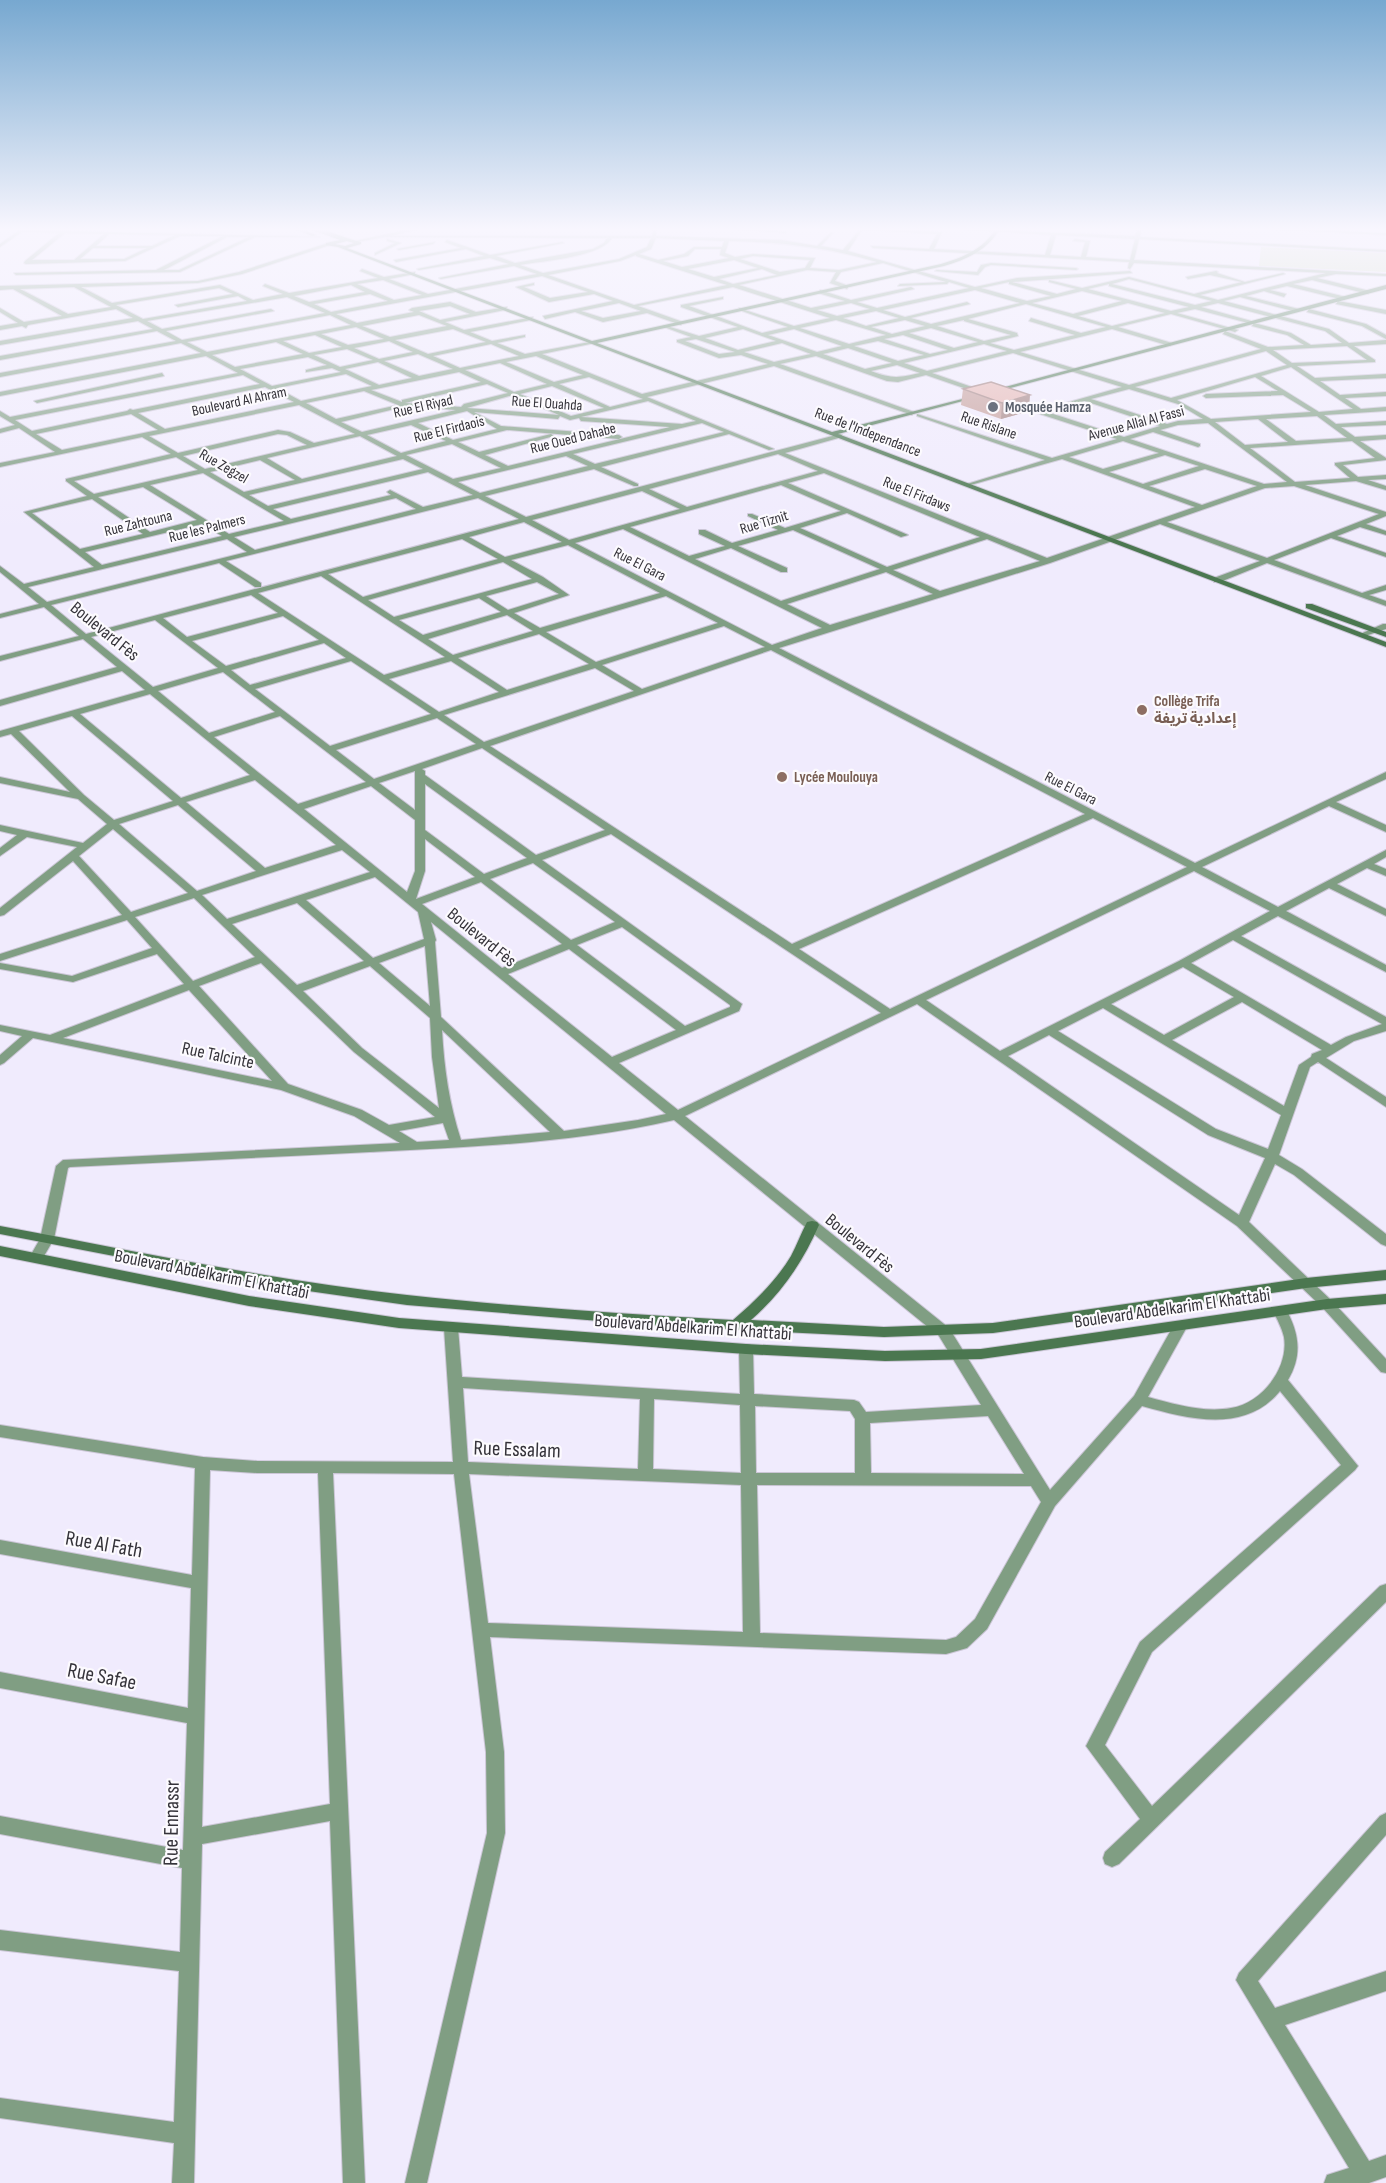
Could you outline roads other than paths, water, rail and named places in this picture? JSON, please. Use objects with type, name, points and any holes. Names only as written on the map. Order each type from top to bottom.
[{"type":"street","points":[[32,329],[84,359]]},
{"type":"street","points":[[0,343],[80,329],[99,340]]},
{"type":"street","name":"Rue El Gara","points":[[155,329],[726,623],[1386,969]]},
{"type":"street","points":[[0,358],[170,329]]},
{"type":"street","points":[[0,375],[249,329]]},
{"type":"street","points":[[307,329],[418,378]]},
{"type":"street","points":[[0,393],[330,329]]},
{"type":"street","points":[[367,329],[570,418],[700,383]]},
{"type":"street","points":[[234,369],[443,329]]},
{"type":"street","points":[[458,329],[524,356]]},
{"type":"street","points":[[464,331],[477,329]]},
{"type":"street","points":[[427,356],[523,335],[509,329]]},
{"type":"street","name":"Rue de l'Independance","points":[[559,329],[700,383],[710,383],[842,434],[980,482],[1196,563]]},
{"type":"street","name":"Rue de l'Independance","points":[[577,329],[1110,540],[1217,575],[1386,645]]},
{"type":"street","name":"Boulevard Al Ahram","points":[[0,465],[652,329]]},
{"type":"street","name":"Rue Rislane","points":[[674,329],[1052,460]]},
{"type":"street","points":[[739,329],[679,341],[719,356],[782,341]]},
{"type":"street","points":[[745,329],[895,380],[928,374],[1109,329]]},
{"type":"street","points":[[762,335],[788,329]]},
{"type":"street","points":[[801,329],[1001,399]]},
{"type":"street","points":[[870,329],[891,336]]},
{"type":"street","points":[[646,398],[710,383],[814,353],[919,329]]},
{"type":"street","points":[[940,329],[1171,400],[1208,420],[1292,483],[1386,514],[1228,575],[1217,575]]},
{"type":"street","points":[[865,371],[1016,335],[997,329]]},
{"type":"street","points":[[1008,332],[1019,329]]},
{"type":"street","points":[[1058,329],[1082,336]]},
{"type":"street","points":[[1115,329],[1170,344]]},
{"type":"street","points":[[1223,329],[1267,349],[1360,411]]},
{"type":"street","points":[[0,659],[82,634],[1237,329]]},
{"type":"street","points":[[1271,329],[1289,334],[1317,355]]},
{"type":"street","points":[[1189,397],[1292,365],[1372,360],[1323,329]]},
{"type":"street","points":[[1371,329],[1386,337]]},
{"type":"street","points":[[1076,371],[1170,344],[1230,331]]},
{"type":"street","points":[[902,333],[955,350]]},
{"type":"street","points":[[878,339],[930,355]]},
{"type":"street","points":[[276,340],[377,386]]},
{"type":"street","points":[[1039,412],[1267,349],[1386,342]]},
{"type":"street","points":[[699,349],[720,345]]},
{"type":"street","points":[[339,369],[419,352]]},
{"type":"street","name":"Rue El Firdaws","points":[[536,354],[1047,561]]},
{"type":"street","points":[[500,361],[611,408]]},
{"type":"street","points":[[1361,362],[1385,376]]},
{"type":"street","points":[[143,366],[179,386]]},
{"type":"street","points":[[321,378],[308,371],[332,366]]},
{"type":"street","points":[[30,433],[347,372]]},
{"type":"street","points":[[4,416],[54,411],[242,374]]},
{"type":"street","points":[[37,401],[162,375]]},
{"type":"street","name":"Rue El Riyad","points":[[80,551],[27,512],[413,423],[466,410],[463,408],[466,405],[590,375]]},
{"type":"street","points":[[1257,376],[1317,413],[1384,459]]},
{"type":"street","points":[[1314,380],[1385,376]]},
{"type":"street","points":[[394,403],[487,382]]},
{"type":"street","points":[[364,389],[394,403],[410,405]]},
{"type":"street","points":[[19,390],[75,425]]},
{"type":"street","points":[[1171,400],[1189,397],[1286,393]]},
{"type":"street","points":[[1340,397],[1386,394]]},
{"type":"street","points":[[111,399],[164,430]]},
{"type":"street","points":[[1084,399],[1166,426]]},
{"type":"street","points":[[1011,402],[1264,486]]},
{"type":"street","points":[[334,421],[410,405]]},
{"type":"street","name":"Rue El Ouahda","points":[[410,405],[682,426]]},
{"type":"street","points":[[605,420],[611,408]]},
{"type":"street","name":"Avenue Allal Al Fassi","points":[[969,485],[1166,426],[1208,420],[1386,409]]},
{"type":"street","points":[[466,410],[497,428],[632,438]]},
{"type":"street","points":[[4,416],[60,452]]},
{"type":"street","points":[[1259,417],[1294,443]]},
{"type":"street","name":"Rue Oued Dahabe","points":[[451,482],[703,421]]},
{"type":"street","points":[[413,423],[507,468]]},
{"type":"street","points":[[1335,426],[1386,423]]},
{"type":"street","points":[[0,430],[20,426]]},
{"type":"street","name":"Rue El Firdaois","points":[[245,494],[506,429]]},
{"type":"street","points":[[1152,430],[1198,445]]},
{"type":"street","points":[[148,534],[68,480],[278,432],[288,433],[312,446]]},
{"type":"street","points":[[0,616],[731,432]]},
{"type":"street","points":[[480,454],[564,433]]},
{"type":"street","name":"Rue Zegzel","points":[[143,435],[290,522]]},
{"type":"street","points":[[1243,447],[1386,437]]},
{"type":"street","points":[[567,454],[687,510]]},
{"type":"street","points":[[1101,472],[1163,454]]},
{"type":"street","points":[[260,457],[301,481]]},
{"type":"street","points":[[1062,457],[1201,507]]},
{"type":"street","points":[[1384,459],[1337,464],[1356,479],[1386,488]]},
{"type":"street","points":[[1142,486],[1204,467]]},
{"type":"street","points":[[267,508],[428,470]]},
{"type":"street","points":[[360,600],[825,471]]},
{"type":"street","points":[[297,808],[373,782],[420,772],[484,745],[640,692],[829,628],[1047,561],[1264,486],[1386,477]]},
{"type":"street","points":[[373,483],[423,510]]},
{"type":"street","points":[[782,483],[904,536]]},
{"type":"street","points":[[143,484],[255,553]]},
{"type":"street","name":"Rue les Palmers","points":[[23,586],[397,496]]},
{"type":"street","name":"Rue Tiznit","points":[[688,559],[848,511]]},
{"type":"street","points":[[750,515],[784,530]]},
{"type":"street","points":[[0,653],[156,617],[255,588],[462,536],[521,518]]},
{"type":"street","name":"Rue Zahtouna","points":[[80,551],[204,521]]},
{"type":"street","points":[[1161,522],[1386,604]]},
{"type":"street","points":[[1358,524],[1386,533]]},
{"type":"street","points":[[624,527],[829,628]]},
{"type":"street","points":[[793,527],[938,593]]},
{"type":"street","points":[[702,532],[784,570]]},
{"type":"street","points":[[1329,535],[1386,555]]},
{"type":"street","points":[[422,638],[565,595],[462,536]]},
{"type":"street","points":[[780,604],[986,537]]},
{"type":"street","points":[[80,551],[101,568]]},
{"type":"street","points":[[137,559],[145,565]]},
{"type":"street","points":[[221,561],[286,613],[890,1014]]},
{"type":"street","name":"Boulevard Fès","points":[[0,568],[944,1332],[1049,1502]]},
{"type":"street","points":[[152,571],[159,576]]},
{"type":"street","points":[[321,573],[392,621],[454,657],[506,693]]},
{"type":"street","points":[[1228,575],[1239,580]]},
{"type":"street","points":[[392,621],[540,579]]},
{"type":"street","points":[[1362,595],[1386,586]]},
{"type":"street","points":[[384,678],[667,593]]},
{"type":"street","points":[[480,596],[640,692]]},
{"type":"street","points":[[1306,605],[1386,635]]},
{"type":"street","points":[[185,640],[286,613]]},
{"type":"street","points":[[156,617],[418,818]]},
{"type":"street","points":[[330,749],[726,623]]},
{"type":"street","points":[[1362,635],[1386,626]]},
{"type":"street","points":[[0,734],[326,640]]},
{"type":"street","points":[[248,688],[354,658]]},
{"type":"street","points":[[0,703],[124,668]]},
{"type":"street","points":[[73,712],[263,872]]},
{"type":"street","points":[[208,736],[282,713]]},
{"type":"street","points":[[12,730],[81,797],[196,895],[358,1050],[446,1119]]},
{"type":"street","points":[[420,772],[418,818],[420,871],[416,904],[431,940],[434,1016],[446,1119],[456,1144]]},
{"type":"street","points":[[420,772],[736,1004],[735,1009],[610,1062]]},
{"type":"street","points":[[36,1258],[47,1239],[62,1166],[67,1163],[418,1147],[561,1135],[638,1124],[677,1115],[1386,775]]},
{"type":"street","points":[[0,913],[114,823],[257,776]]},
{"type":"street","points":[[0,780],[81,797]]},
{"type":"street","points":[[1328,802],[1386,829]]},
{"type":"street","points":[[793,948],[1093,814]]},
{"type":"street","points":[[0,828],[84,846]]},
{"type":"street","points":[[419,830],[684,1031]]},
{"type":"street","points":[[416,904],[613,830]]},
{"type":"street","points":[[0,853],[24,834]]},
{"type":"street","points":[[0,958],[132,917],[344,846]]},
{"type":"street","points":[[1001,1055],[1183,963],[1386,853]]},
{"type":"street","points":[[73,855],[132,917],[284,1088]]},
{"type":"street","points":[[1367,864],[1386,873]]},
{"type":"street","points":[[225,923],[378,873]]},
{"type":"street","points":[[1329,884],[1386,913]]},
{"type":"street","points":[[299,899],[434,1016],[561,1135]]},
{"type":"street","points":[[500,973],[624,922]]},
{"type":"street","points":[[1233,936],[1386,1022]]},
{"type":"street","points":[[295,990],[431,940]]},
{"type":"street","points":[[0,966],[73,979],[160,949]]},
{"type":"street","points":[[51,1038],[263,958]]},
{"type":"street","points":[[1183,963],[1329,1049]]},
{"type":"street","points":[[1163,1040],[1241,998]]},
{"type":"street","points":[[920,1000],[1242,1223],[1327,1304],[1386,1368]]},
{"type":"street","points":[[1104,1004],[1286,1113]]},
{"type":"street","points":[[1242,1223],[1272,1156],[1305,1065],[1329,1049],[1386,1027]]},
{"type":"street","name":"Rue Talcinte","points":[[0,1028],[284,1088],[347,1108],[390,1129],[418,1147]]},
{"type":"street","points":[[1050,1031],[1212,1132],[1272,1156],[1298,1172],[1386,1241]]},
{"type":"street","points":[[0,1061],[31,1034]]},
{"type":"street","points":[[1316,1056],[1386,1103]]},
{"type":"street","points":[[390,1129],[446,1119]]},
{"type":"street","points":[[736,1325],[755,1310],[785,1277],[801,1252],[812,1225]]},
{"type":"street","name":"Boulevard Abdelkarim El Khattabi","points":[[0,1230],[357,1294],[482,1307],[736,1325],[884,1332],[944,1332],[993,1328],[1306,1283],[1386,1275]]},
{"type":"street","name":"Boulevard Abdelkarim El Khattabi","points":[[0,1251],[298,1310],[450,1328],[746,1349],[902,1357],[960,1356],[1327,1304],[1386,1299]]},
{"type":"street","points":[[1140,1400],[1188,1413],[1239,1413],[1268,1397],[1281,1382],[1289,1357],[1291,1337],[1280,1311]]},
{"type":"street","points":[[481,1630],[946,1647],[961,1643],[981,1624],[1049,1502],[1140,1400],[1181,1325]]},
{"type":"street","points":[[416,2183],[496,1833],[495,1752],[461,1468],[450,1328]]},
{"type":"street","points":[[746,1349],[752,1640]]},
{"type":"street","points":[[455,1382],[854,1406],[862,1418],[862,1478]]},
{"type":"street","points":[[1152,1820],[1095,1746],[1146,1647],[1350,1466],[1281,1382]]},
{"type":"street","points":[[645,1475],[647,1394]]},
{"type":"street","points":[[862,1418],[992,1410]]},
{"type":"street","name":"Rue Essalam","points":[[0,1431],[203,1463],[325,1469],[461,1468],[749,1479],[1034,1480]]},
{"type":"street","name":"Rue Ennassr","points":[[183,2183],[203,1463]]},
{"type":"street","points":[[325,1469],[354,2183]]},
{"type":"street","name":"Rue Al Fath","points":[[0,1546],[200,1583]]},
{"type":"street","points":[[1112,1858],[1386,1592]]},
{"type":"street","name":"Rue Safae","points":[[0,1680],[196,1717]]},
{"type":"street","points":[[194,1837],[338,1811]]},
{"type":"street","points":[[1365,2174],[1246,1980],[1386,1822]]},
{"type":"street","points":[[0,1825],[193,1861]]},
{"type":"street","points":[[0,1940],[190,1963]]},
{"type":"street","points":[[1270,2020],[1386,1981]]},
{"type":"street","points":[[0,2108],[184,2134]]},
{"type":"street","points":[[1335,2183],[1386,2166]]},
{"type":"place","name":"Mosquée Hamza","points":[[993,407]]},
{"type":"place","name":"Collège Trifa إعدادية تريفة","points":[[1142,710]]},
{"type":"place","name":"Lycée Moulouya","points":[[782,777]]}]
